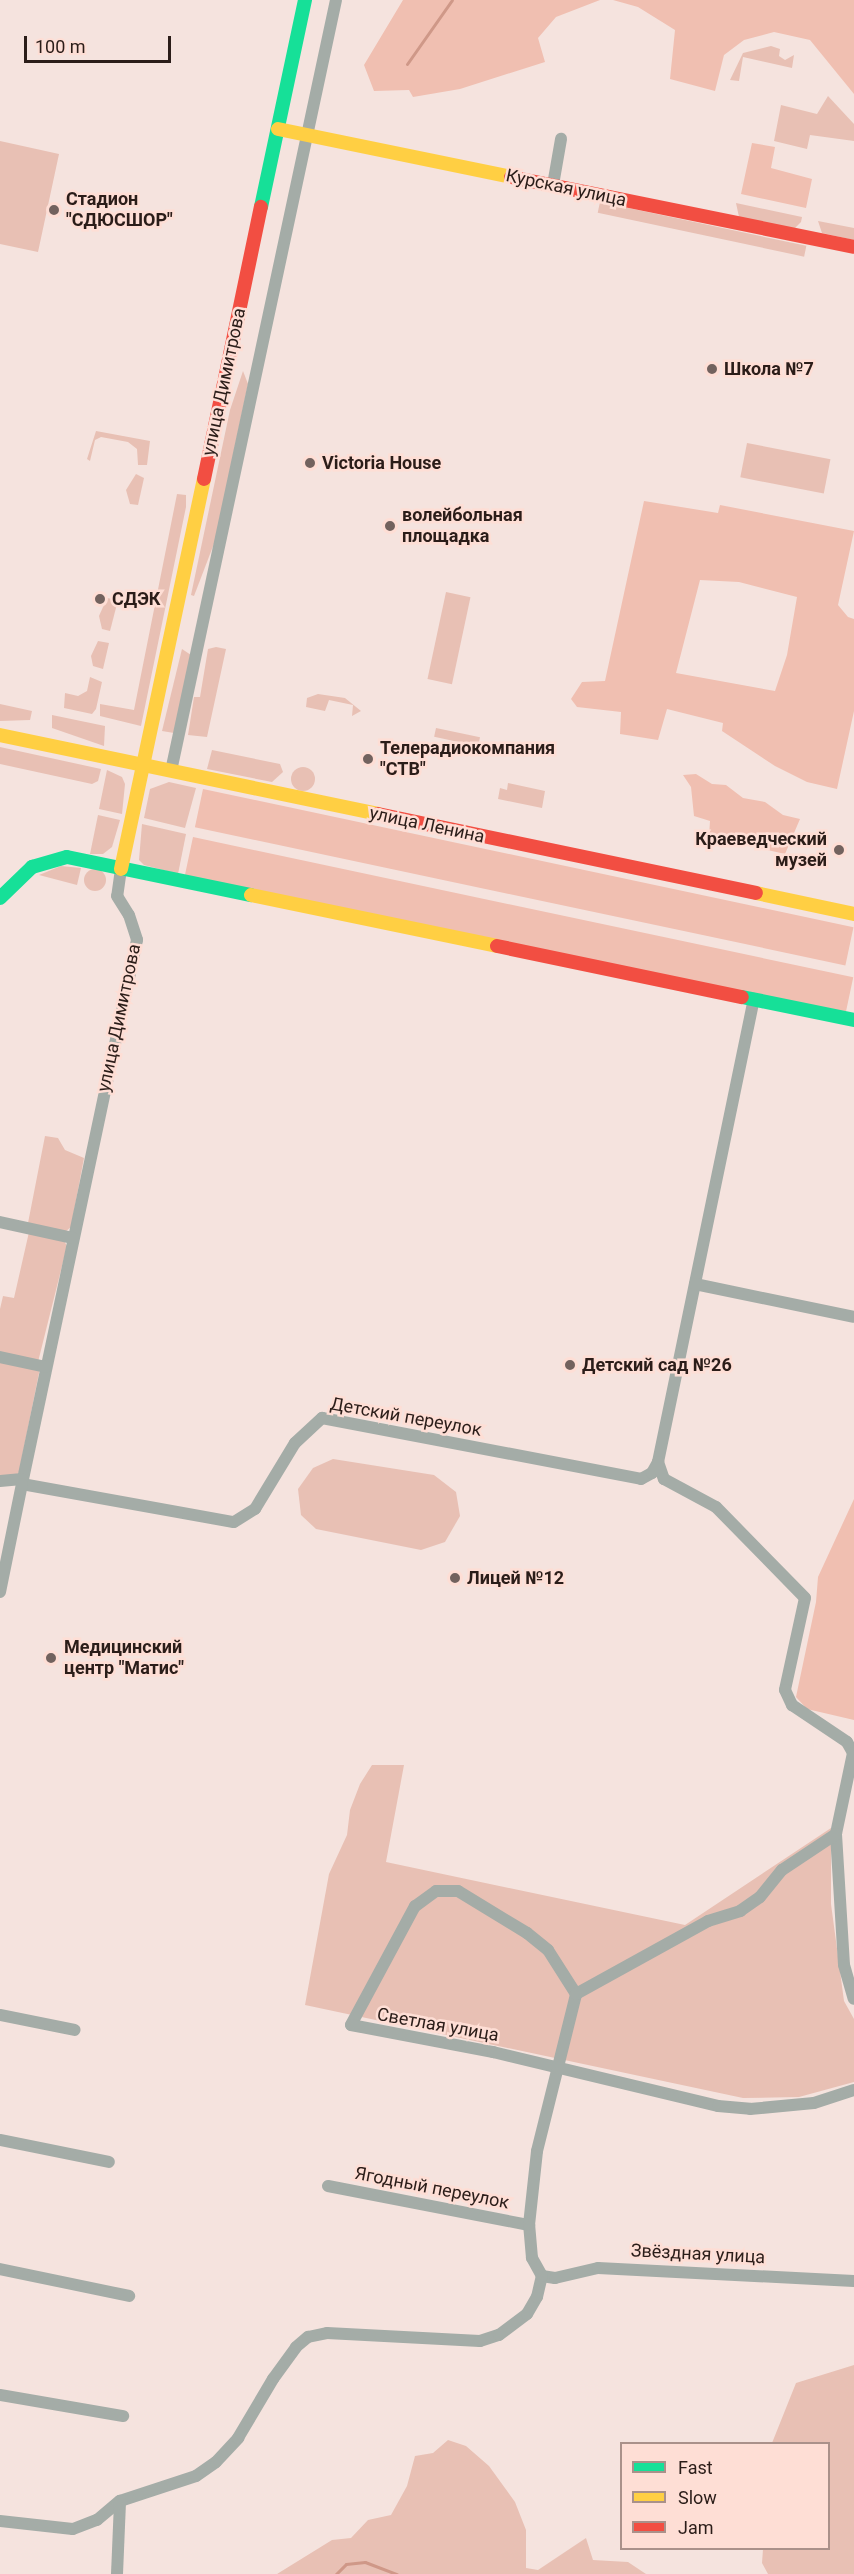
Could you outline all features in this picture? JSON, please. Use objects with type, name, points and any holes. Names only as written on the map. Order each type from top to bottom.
[{"type":"main road","name":"улица Димитрова","points":[[121,868],[306,0]]},
{"type":"main road","name":"Курская улица","points":[[278,129],[854,247]]},
{"type":"main road","name":"улица Ленина","points":[[0,735],[854,914]]},
{"type":"main road","points":[[0,898],[45,861],[67,857],[854,1020]]},
{"type":"street","points":[[171,771],[336,0]]},
{"type":"street","points":[[553,185],[561,139]]},
{"type":"street","name":"улица Димитрова","points":[[73,1238],[137,940],[129,915],[117,896],[121,868]]},
{"type":"street","points":[[754,999],[658,1462],[664,1479],[716,1508],[805,1598],[785,1690],[792,1705],[848,1742],[853,1753],[836,1834],[844,1965],[854,2000]]},
{"type":"street","points":[[0,1222],[73,1238],[0,1592]]},
{"type":"street","points":[[695,1284],[854,1317]]},
{"type":"street","points":[[0,1358],[46,1367]]},
{"type":"street","name":"Детский переулок","points":[[22,1482],[234,1522],[255,1509],[295,1443],[322,1418],[641,1479],[652,1473],[658,1462]]},
{"type":"street","points":[[0,1481],[22,1482]]},
{"type":"street","points":[[0,2521],[73,2529],[97,2520],[120,2501],[173,2486],[216,2462],[238,2438],[296,2347],[308,2337],[327,2333],[480,2341],[499,2335],[527,2314],[537,2297],[542,2276],[532,2258],[529,2225],[537,2151],[576,1994],[708,1921],[740,1911],[760,1897],[782,1870],[836,1834]]},
{"type":"street","name":"Светлая улица","points":[[576,1994],[548,1950],[527,1933],[458,1891],[436,1891],[415,1906],[351,2025],[558,2068],[718,2106],[750,2109],[814,2103],[854,2090]]},
{"type":"street","points":[[0,2015],[75,2030]]},
{"type":"street","points":[[0,2140],[109,2162]]},
{"type":"street","name":"Ягодный переулок","points":[[328,2186],[529,2225]]},
{"type":"street","name":"Звёздная улица","points":[[542,2276],[555,2278],[598,2268],[854,2281]]},
{"type":"street","points":[[0,2269],[129,2296]]},
{"type":"street","points":[[0,2395],[123,2416]]},
{"type":"street","points":[[117,2574],[120,2501]]},
{"type":"shaded area","points":[[403,0],[600,0],[556,17],[538,38],[545,62],[460,89],[413,97],[409,90],[374,91],[364,65]]},
{"type":"shaded area","points":[[613,0],[854,0],[854,94],[810,40],[774,32],[744,40],[724,55],[715,91],[670,79],[675,30],[638,7]]},
{"type":"shaded area","points":[[771,46],[780,49],[779,56],[785,60],[794,55],[792,68],[743,57],[739,81],[730,80],[743,53]]},
{"type":"shaded area","points":[[828,96],[854,124],[854,141],[810,135],[807,149],[774,141],[781,105],[817,114]]},
{"type":"shaded area","points":[[0,141],[59,154],[38,252],[0,244]]},
{"type":"shaded area","points":[[752,143],[775,147],[771,168],[812,179],[806,208],[741,194]]},
{"type":"shaded area","points":[[600,202],[806,246],[804,257],[598,213]]},
{"type":"shaded area","points":[[736,203],[802,217],[801,222],[794,229],[739,217]]},
{"type":"shaded area","points":[[818,221],[854,228],[854,240],[822,233]]},
{"type":"shaded area","points":[[243,371],[248,384],[215,541],[194,596],[191,595],[230,410]]},
{"type":"shaded area","points":[[96,431],[150,441],[147,465],[138,465],[137,449],[128,442],[101,437],[95,440],[90,461],[87,459]]},
{"type":"shaded area","points":[[747,443],[830,459],[824,494],[740,477]]},
{"type":"shaded area","points":[[136,474],[144,478],[138,505],[130,504],[126,490]]},
{"type":"shaded area","points":[[177,494],[186,495],[186,507],[141,726],[100,716],[100,704],[134,710]]},
{"type":"shaded area","points":[[644,501],[718,513],[720,505],[854,531],[838,605],[848,617],[854,619],[854,711],[837,789],[807,782],[775,766],[722,731],[723,723],[667,709],[658,740],[620,734],[621,712],[577,707],[571,699],[582,682],[605,681]],"holes":[[[700,580],[739,582],[797,597],[787,655],[775,691],[676,673]]]},
{"type":"shaded area","points":[[446,592],[470,597],[452,684],[427,679]]},
{"type":"shaded area","points":[[107,598],[118,600],[110,631],[102,629],[99,616]]},
{"type":"shaded area","points":[[98,641],[109,643],[103,669],[93,666],[91,656]]},
{"type":"shaded area","points":[[216,647],[226,649],[207,737],[188,735],[194,697],[200,697],[208,649]]},
{"type":"shaded area","points":[[182,649],[191,655],[174,733],[162,731]]},
{"type":"shaded area","points":[[90,677],[102,682],[96,709],[92,714],[64,708],[65,693],[78,696],[87,691]]},
{"type":"shaded area","points":[[318,694],[345,698],[361,711],[352,716],[353,705],[329,700],[325,711],[306,707],[307,698]]},
{"type":"shaded area","points":[[0,704],[32,711],[30,720],[0,721]]},
{"type":"shaded area","points":[[52,715],[105,726],[104,746],[52,728]]},
{"type":"shaded area","points":[[436,728],[480,737],[478,746],[434,737]]},
{"type":"shaded area","points":[[0,747],[101,769],[98,781],[92,784],[0,764]]},
{"type":"shaded area","points":[[212,750],[280,764],[283,772],[272,782],[207,769]]},
{"type":"shaded area","points":[[303,767],[308,768],[314,774],[314,784],[308,790],[303,791],[298,790],[292,784],[291,779],[292,774],[298,768]]},
{"type":"shaded area","points":[[107,770],[122,777],[125,784],[122,814],[99,809]]},
{"type":"shaded area","points":[[696,774],[712,784],[726,785],[743,798],[765,802],[783,815],[800,819],[785,854],[709,837],[710,821],[694,816],[691,787],[683,775]]},
{"type":"shaded area","points":[[169,782],[196,788],[185,828],[144,818],[150,789]]},
{"type":"shaded area","points":[[508,783],[545,791],[542,808],[498,799],[500,788],[507,790]]},
{"type":"shaded area","points":[[203,789],[853,927],[845,965],[195,827]]},
{"type":"shaded area","points":[[98,815],[120,820],[112,847],[103,854],[90,854]]},
{"type":"shaded area","points":[[142,824],[186,834],[178,874],[144,865],[139,860]]},
{"type":"shaded area","points":[[193,837],[853,977],[845,1015],[185,875]]},
{"type":"shaded area","points":[[61,866],[81,868],[77,885],[39,875]]},
{"type":"shaded area","points":[[95,869],[103,872],[106,880],[103,888],[95,891],[87,888],[84,880],[87,872]]},
{"type":"shaded area","points":[[45,1136],[58,1138],[65,1150],[84,1158],[71,1227],[65,1232],[28,1223]]},
{"type":"shaded area","points":[[29,1232],[63,1239],[67,1246],[38,1362],[0,1355],[0,1309],[3,1296],[14,1298]]},
{"type":"shaded area","points":[[0,1361],[40,1368],[19,1472],[16,1476],[0,1477]]},
{"type":"shaded area","points":[[333,1459],[434,1475],[456,1492],[460,1516],[445,1542],[421,1550],[316,1529],[301,1515],[298,1489],[313,1468]]},
{"type":"shaded area","points":[[854,1499],[854,1720],[807,1709],[796,1697],[816,1602],[818,1577]]},
{"type":"shaded area","points":[[372,1765],[404,1765],[386,1862],[685,1925],[831,1828],[831,1904],[844,2001],[854,2019],[854,2082],[799,2097],[743,2098],[305,2005],[329,1874],[347,1835],[350,1810],[360,1784]]},
{"type":"shaded area","points":[[854,2365],[854,2574],[768,2574],[762,2563],[763,2550],[830,2550],[830,2442],[772,2442],[796,2383]]},
{"type":"shaded area","points":[[448,2440],[466,2446],[489,2466],[515,2502],[526,2530],[526,2568],[538,2570],[586,2538],[593,2560],[628,2562],[646,2574],[277,2574],[332,2540],[351,2538],[368,2520],[391,2515],[407,2486],[415,2456],[433,2453]]},
{"type":"waterway","points":[[407,64],[452,0]]},
{"type":"waterway","points":[[336,2574],[346,2564],[365,2562],[397,2574]]},
{"type":"traffic: fast","points":[[261,207],[305,0]]},
{"type":"traffic: fast","points":[[0,898],[32,867],[67,857],[251,895]]},
{"type":"traffic: fast","points":[[742,997],[854,1020]]},
{"type":"traffic: slow","points":[[278,129],[511,177]]},
{"type":"traffic: slow","points":[[121,869],[204,479]]},
{"type":"traffic: slow","points":[[0,735],[378,814]]},
{"type":"traffic: slow","points":[[756,893],[854,914]]},
{"type":"traffic: slow","points":[[251,895],[497,946]]},
{"type":"traffic: jam","points":[[511,177],[854,247]]},
{"type":"traffic: jam","points":[[204,479],[261,207]]},
{"type":"traffic: jam","points":[[378,814],[756,893]]},
{"type":"traffic: jam","points":[[497,946],[742,997]]},
{"type":"place","name":"Стадион \"СДЮСШОР\"","points":[[54,210]]},
{"type":"place","name":"Школа №7","points":[[712,369]]},
{"type":"place","name":"Victoria House","points":[[310,463]]},
{"type":"place","name":"волейбольная площадка","points":[[390,526]]},
{"type":"place","name":"СДЭК","points":[[100,599]]},
{"type":"place","name":"Телерадиокомпания \"СТВ\"","points":[[368,759]]},
{"type":"place","name":"Краеведческий музей","points":[[839,850]]},
{"type":"place","name":"Детский сад №26","points":[[570,1365]]},
{"type":"place","name":"Лицей №12","points":[[455,1578]]},
{"type":"place","name":"Медицинский центр \"Матис\"","points":[[51,1658]]}]
